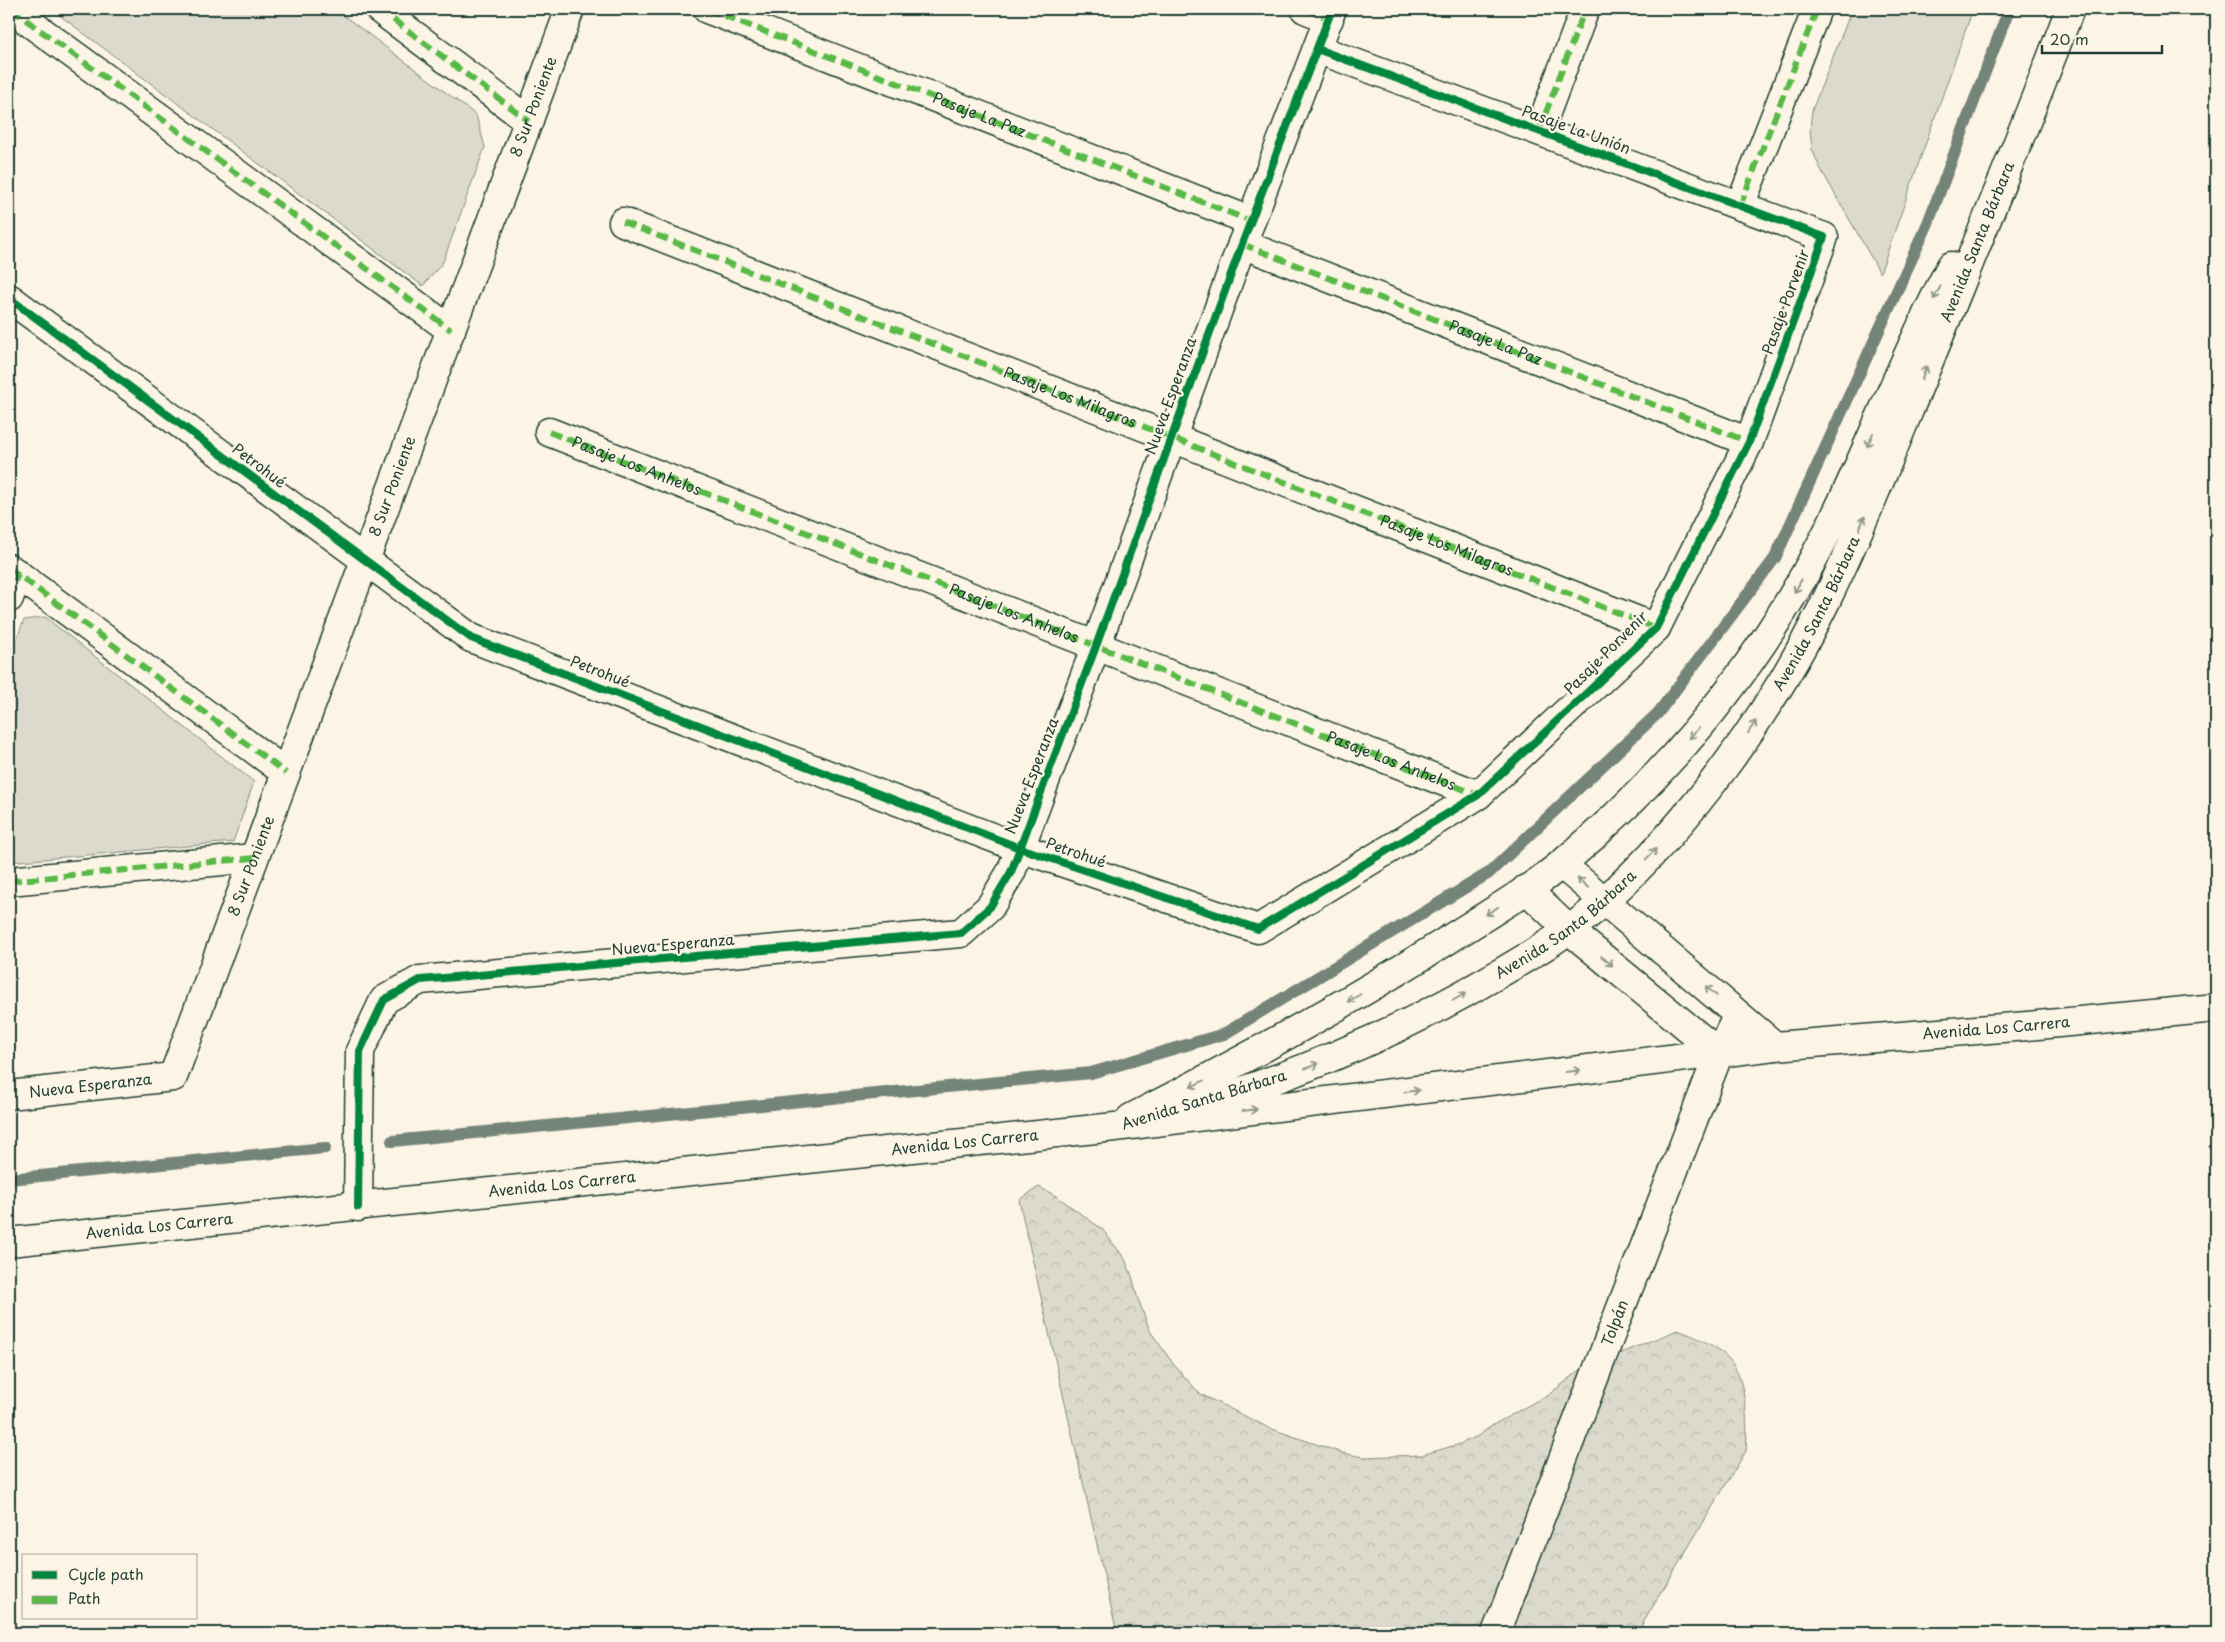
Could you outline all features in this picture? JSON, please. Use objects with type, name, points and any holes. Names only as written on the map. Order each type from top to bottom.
[{"type":"street","points":[[11,9],[451,330]]},
{"type":"street","points":[[379,9],[529,120]]},
{"type":"street","name":"8 Sur Poniente","points":[[173,1077],[570,9]]},
{"type":"street","name":"Pasaje La Paz","points":[[707,9],[1749,442]]},
{"type":"street","points":[[1539,131],[1585,9]]},
{"type":"street","points":[[1740,206],[1817,9]]},
{"type":"street","name":"Avenida Santa Bárbara","points":[[1115,1126],[1257,1087],[1326,1061],[1394,1031],[1454,1000],[1569,930],[1604,902],[1654,851],[1742,743],[1784,678],[1822,610],[1855,541],[2026,126],[2070,9]]},
{"type":"street","name":"Nueva Esperanza","points":[[358,1207],[360,1051],[384,1000],[420,980],[962,933],[990,907],[1010,872],[1020,848],[1096,646],[1170,438],[1317,49],[1322,12]]},
{"type":"street","name":"Pasaje La Unión","points":[[1317,49],[1824,237]]},
{"type":"street","name":"Avenida Santa Bárbara","points":[[1115,1126],[1246,1059],[1375,986],[1526,889],[1561,864],[1616,816],[1666,764],[1714,709],[1756,652],[1794,594],[1828,532],[1928,309],[2026,126]]},
{"type":"street","name":"Pasaje Los Milagros","points":[[623,222],[1656,628]]},
{"type":"street","name":"Pasaje Porvenir","points":[[1258,929],[1478,795],[1656,628],[1749,442],[1824,237]]},
{"type":"street","name":"Petrohué","points":[[9,298],[470,638],[1020,848],[1258,929]]},
{"type":"street","name":"Pasaje Los Anhelos","points":[[549,432],[1478,795]]},
{"type":"street","points":[[12,580],[286,773]]},
{"type":"street","points":[[9,881],[254,858]]},
{"type":"street","points":[[1561,864],[1774,1046]]},
{"type":"street","points":[[1526,889],[1569,930],[1719,1053]]},
{"type":"street","name":"Avenida Los Carrera","points":[[9,1242],[358,1207],[1115,1126],[1774,1046],[2027,1026],[2216,1008]]},
{"type":"street","name":"Tolpán","points":[[1496,1633],[1719,1053],[1738,1015]]},
{"type":"street","name":"Nueva Esperanza","points":[[9,1095],[173,1077]]},
{"type":"green space","points":[[51,9],[335,9],[476,115],[485,147],[443,262],[423,286]]},
{"type":"green space","points":[[1852,9],[1973,9],[1880,273],[1819,166],[1812,149],[1810,129],[1812,110]]},
{"type":"green space","points":[[45,617],[254,782],[233,842],[9,862],[9,659],[24,620]]},
{"type":"green space","points":[[1039,1187],[1056,1196],[1102,1229],[1125,1259],[1150,1331],[1174,1365],[1200,1394],[1269,1428],[1342,1453],[1363,1457],[1422,1455],[1460,1444],[1478,1436],[1493,1425],[1551,1393],[1583,1368],[1678,1330],[1717,1349],[1728,1358],[1734,1367],[1743,1389],[1745,1402],[1746,1451],[1637,1633],[1117,1633],[1019,1200]]},
{"type":"waterway","points":[[392,1141],[1091,1073],[1224,1034],[1489,873],[1658,713],[1775,558],[1928,223],[2009,9]]},
{"type":"waterway","points":[[9,1179],[325,1148]]},
{"type":"marked path","points":[[11,9],[451,330]]},
{"type":"marked path","points":[[379,9],[529,121]]},
{"type":"marked path","points":[[707,9],[1251,221]]},
{"type":"marked path","points":[[1305,9],[1329,19]]},
{"type":"marked path","points":[[1539,131],[1585,9]]},
{"type":"marked path","points":[[1740,206],[1817,9]]},
{"type":"marked path","points":[[623,222],[1656,628]]},
{"type":"marked path","points":[[1242,244],[1749,442]]},
{"type":"marked path","points":[[549,432],[1478,795]]},
{"type":"marked path","points":[[9,568],[286,773]]},
{"type":"marked path","points":[[9,598],[18,574]]},
{"type":"marked path","points":[[9,881],[254,858]]},
{"type":"cycle path","points":[[358,1207],[360,1051],[384,1000],[420,980],[961,933],[990,907],[1011,872],[1096,646],[1242,244],[1332,9]]},
{"type":"cycle path","points":[[9,298],[471,638],[1020,848],[1258,929],[1478,795],[1656,628],[1749,442],[1824,237],[1317,49]]}]
